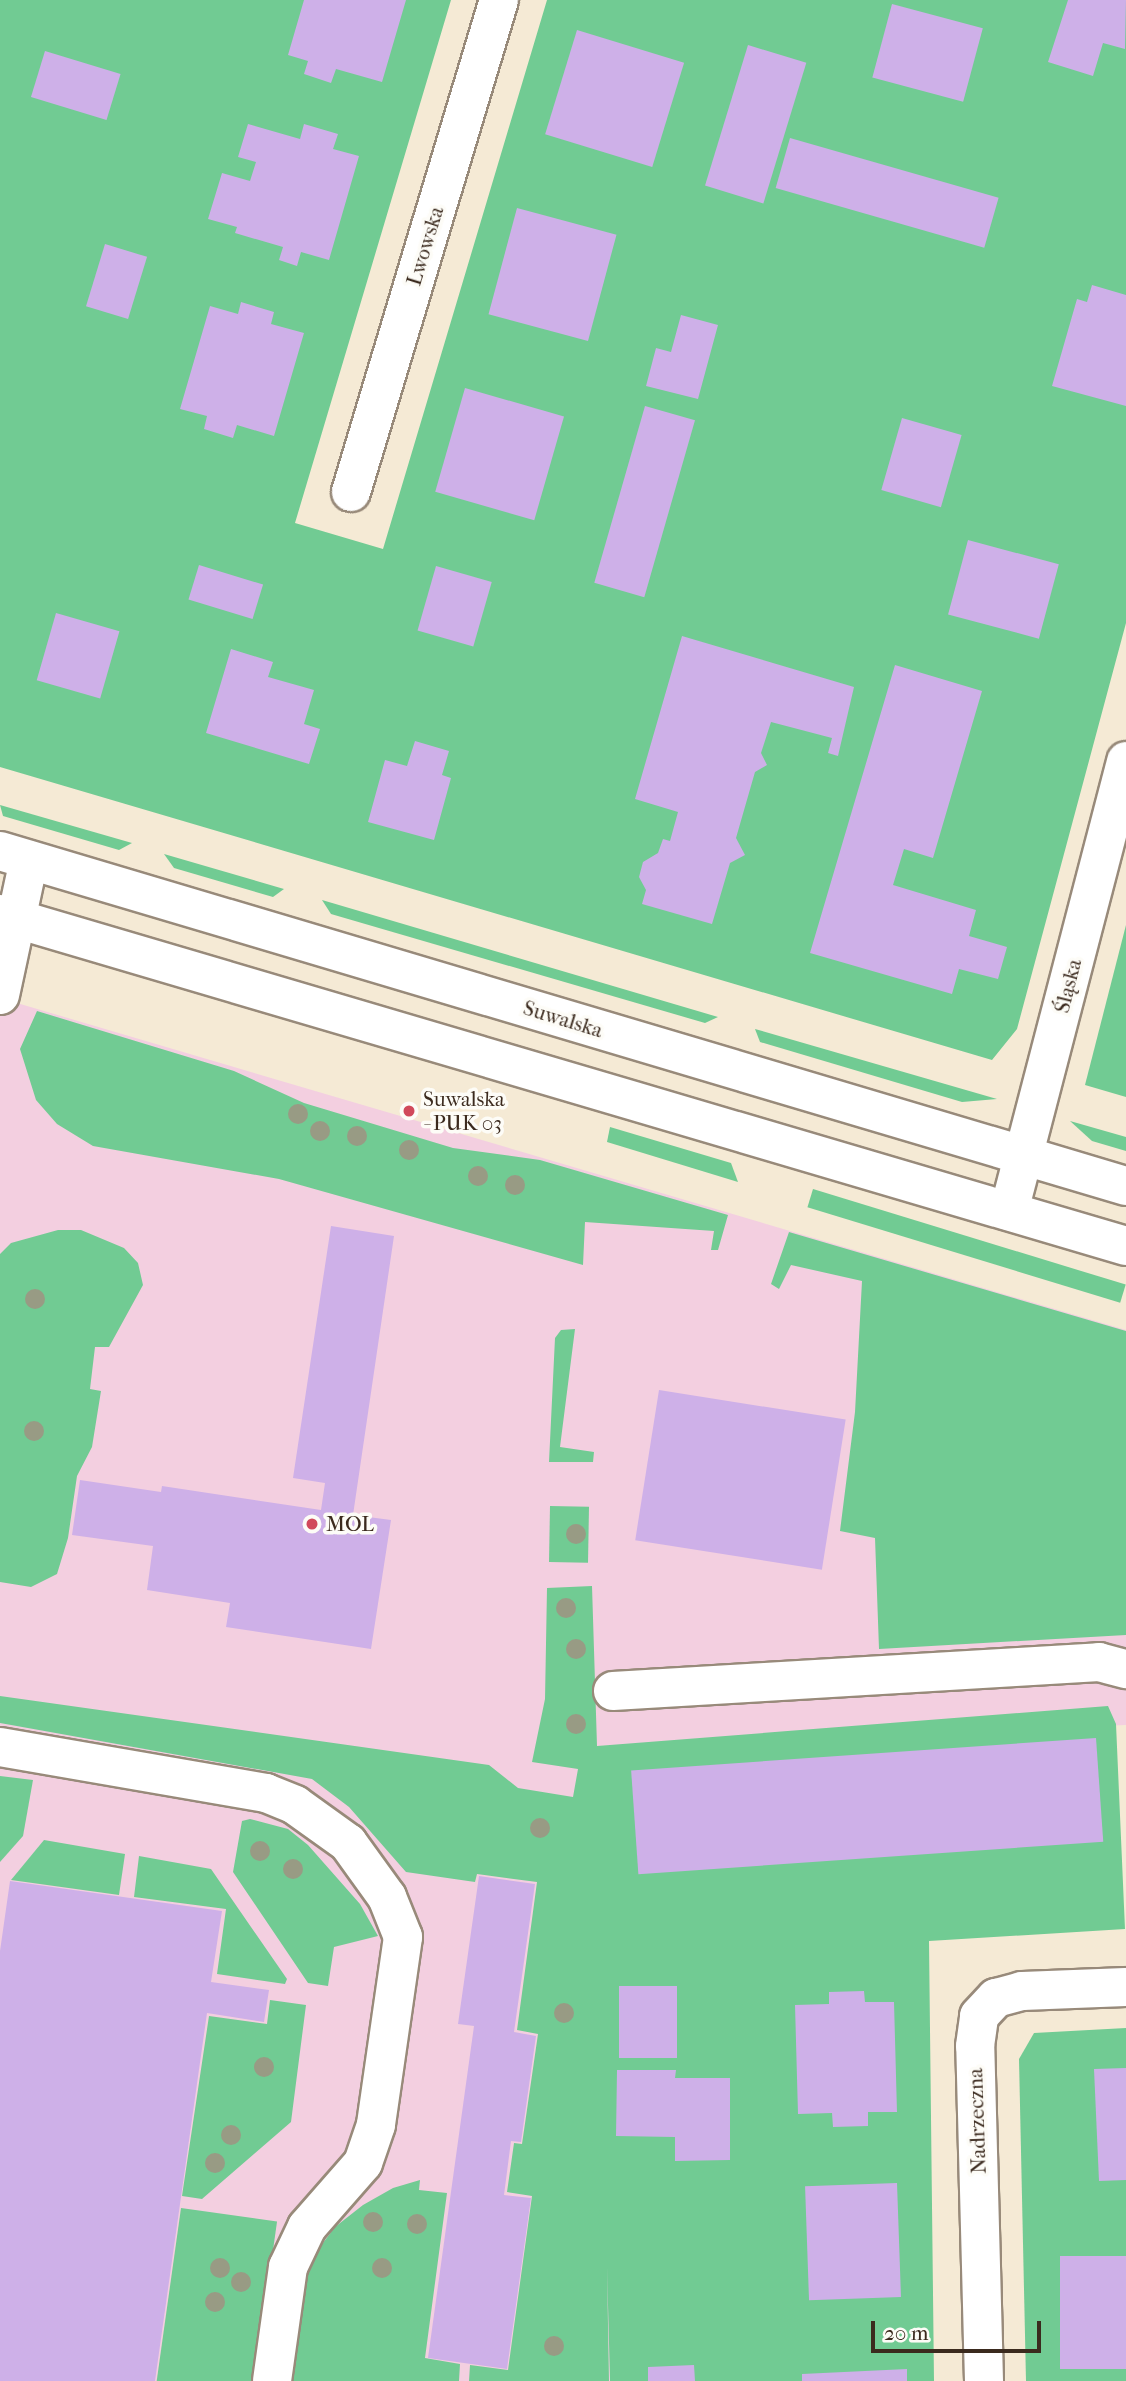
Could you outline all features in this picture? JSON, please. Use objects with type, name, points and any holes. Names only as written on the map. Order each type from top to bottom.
[{"type":"street","name":"Lwowska","points":[[351,492],[499,0]]},
{"type":"street","name":"Śląska","points":[[1009,1211],[1126,761]]},
{"type":"street","name":"Suwalska","points":[[15,855],[1126,1186]]},
{"type":"street","points":[[0,995],[15,855]]},
{"type":"street","points":[[8,916],[1126,1245]]},
{"type":"street","points":[[613,1690],[1099,1661],[1126,1669]]},
{"type":"street","points":[[0,1747],[266,1793],[295,1805],[348,1843],[387,1897],[403,1937],[376,2125],[363,2163],[307,2227],[288,2267],[272,2381]]},
{"type":"street","name":"Nadrzeczna","points":[[984,2381],[975,2046],[979,2017],[996,1998],[1022,1991],[1126,1987]]},
{"type":"shaded area","points":[[0,998],[1126,1330],[1126,1725],[597,1746],[611,2381],[0,2381]]},
{"type":"green space","points":[[0,0],[451,0],[295,523],[383,549],[547,0],[1126,0],[1126,623],[1017,1029],[992,1060],[0,767]]},
{"type":"green space","points":[[0,805],[132,843],[119,850],[3,816]]},
{"type":"green space","points":[[164,854],[284,889],[273,897],[174,868]]},
{"type":"green space","points":[[322,900],[718,1017],[705,1023],[331,914]]},
{"type":"green space","points":[[1126,925],[1126,1097],[1085,1085]]},
{"type":"green space","points":[[37,1011],[234,1071],[304,1103],[453,1148],[540,1160],[728,1215],[718,1250],[711,1250],[714,1231],[585,1222],[583,1265],[279,1179],[93,1146],[57,1124],[36,1100],[20,1049]]},
{"type":"green space","points":[[755,1029],[997,1099],[962,1102],[760,1042]]},
{"type":"green space","points":[[1070,1121],[1126,1137],[1126,1151],[1092,1141]]},
{"type":"green space","points":[[610,1127],[731,1163],[738,1182],[607,1142]]},
{"type":"green space","points":[[813,1189],[1126,1285],[1120,1303],[807,1207]]},
{"type":"green space","points":[[58,1230],[81,1230],[124,1248],[138,1263],[143,1285],[109,1347],[95,1347],[90,1389],[101,1391],[92,1447],[77,1476],[68,1538],[57,1574],[31,1587],[0,1582],[0,1254],[11,1243]]},
{"type":"green space","points":[[789,1232],[1126,1331],[1126,1635],[879,1649],[875,1538],[840,1531],[855,1412],[862,1281],[791,1265],[779,1289],[771,1284]]},
{"type":"green space","points":[[575,1329],[560,1447],[594,1452],[593,1462],[549,1462],[555,1338],[561,1330]]},
{"type":"green space","points":[[550,1506],[589,1507],[588,1563],[549,1562]]},
{"type":"green space","points":[[592,1586],[597,1746],[1108,1706],[1116,1724],[1125,1929],[929,1941],[934,2381],[610,2381],[607,2267],[609,2381],[469,2381],[470,2365],[508,2370],[532,2196],[507,2192],[514,2143],[522,2144],[538,2034],[517,2030],[537,1882],[477,1874],[475,1882],[406,1872],[349,1807],[312,1779],[0,1723],[0,1696],[489,1765],[518,1788],[573,1797],[578,1769],[532,1762],[545,1699],[547,1588]]},
{"type":"green space","points":[[0,1776],[33,1780],[23,1836],[0,1862]]},
{"type":"green space","points":[[250,1819],[288,1829],[308,1845],[360,1904],[378,1936],[334,1947],[328,1986],[308,1983],[233,1872],[242,1821]]},
{"type":"green space","points":[[44,1840],[125,1854],[119,1895],[11,1880]]},
{"type":"green space","points":[[139,1856],[211,1869],[287,1979],[285,1984],[217,1974],[226,1909],[134,1897]]},
{"type":"green space","points":[[270,2000],[306,2005],[291,2122],[202,2199],[182,2196],[209,2016],[267,2024]]},
{"type":"green space","points":[[1126,2028],[1126,2381],[1026,2381],[1019,2059],[1034,2033]]},
{"type":"green space","points":[[420,2180],[419,2190],[447,2193],[425,2358],[460,2364],[459,2381],[291,2381],[310,2260],[335,2227],[363,2205],[393,2188]]},
{"type":"green space","points":[[181,2208],[277,2221],[255,2381],[157,2381]]},
{"type":"building","points":[[304,0],[406,0],[382,82],[336,69],[331,83],[304,74],[308,61],[288,55]]},
{"type":"building","points":[[1068,0],[1126,0],[1125,49],[1103,43],[1093,76],[1048,62]]},
{"type":"building","points":[[892,4],[983,28],[963,102],[872,77]]},
{"type":"building","points":[[577,30],[684,63],[652,167],[545,134]]},
{"type":"building","points":[[748,45],[806,63],[763,203],[705,186]]},
{"type":"building","points":[[45,51],[121,74],[107,120],[31,97]]},
{"type":"building","points":[[248,124],[300,139],[304,124],[338,134],[333,149],[359,156],[329,260],[301,252],[297,266],[279,260],[283,247],[235,233],[237,227],[208,219],[222,173],[250,181],[256,162],[238,157]]},
{"type":"building","points":[[790,138],[999,198],[984,248],[776,188]]},
{"type":"building","points":[[517,208],[616,235],[588,341],[489,314]]},
{"type":"building","points":[[105,244],[147,257],[128,319],[86,306]]},
{"type":"building","points":[[1092,285],[1126,295],[1126,406],[1052,386],[1077,299],[1087,302]]},
{"type":"building","points":[[241,302],[274,312],[271,324],[304,333],[274,436],[237,425],[233,438],[204,429],[207,416],[180,409],[210,306],[238,314]]},
{"type":"building","points":[[681,315],[718,325],[698,399],[646,386],[656,348],[671,352]]},
{"type":"building","points":[[465,388],[564,416],[534,520],[435,492]]},
{"type":"building","points":[[645,406],[695,420],[644,597],[594,583]]},
{"type":"building","points":[[902,418],[962,435],[941,507],[881,490]]},
{"type":"building","points":[[968,540],[1059,564],[1039,639],[948,614]]},
{"type":"building","points":[[199,565],[263,585],[253,619],[188,599]]},
{"type":"building","points":[[436,566],[492,582],[473,646],[418,630]]},
{"type":"building","points":[[56,613],[119,631],[100,698],[37,680]]},
{"type":"building","points":[[682,636],[854,687],[838,756],[828,753],[832,738],[771,722],[761,753],[767,765],[755,772],[736,838],[745,855],[730,863],[712,924],[642,904],[646,890],[639,877],[643,862],[658,853],[663,839],[670,841],[678,812],[635,799]]},
{"type":"building","points":[[231,649],[273,662],[268,677],[314,690],[304,724],[320,729],[309,764],[206,733]]},
{"type":"building","points":[[895,665],[982,691],[933,858],[904,849],[893,885],[976,910],[969,936],[1007,947],[998,979],[959,969],[952,994],[810,953]]},
{"type":"building","points":[[415,741],[449,751],[442,775],[451,778],[434,840],[368,822],[385,760],[407,766]]},
{"type":"building","points":[[331,1226],[394,1236],[353,1515],[391,1520],[371,1649],[226,1627],[230,1603],[147,1590],[153,1546],[72,1535],[80,1480],[161,1492],[162,1486],[321,1510],[325,1483],[293,1478]]},
{"type":"building","points":[[659,1390],[846,1420],[822,1570],[635,1540]]},
{"type":"building","points":[[1096,1738],[1103,1842],[638,1874],[631,1771]]},
{"type":"building","points":[[479,1876],[535,1884],[514,2032],[536,2036],[521,2142],[511,2141],[504,2195],[531,2198],[507,2369],[428,2358],[474,2026],[458,2024]]},
{"type":"building","points":[[10,1881],[222,1911],[211,1982],[269,1990],[264,2022],[207,2013],[155,2381],[0,2381],[0,1951]]},
{"type":"building","points":[[619,1986],[677,1986],[677,2058],[619,2058]]},
{"type":"building","points":[[864,1991],[865,2002],[894,2002],[897,2112],[868,2112],[868,2126],[833,2127],[832,2113],[798,2114],[795,2005],[829,2004],[829,1992]]},
{"type":"building","points":[[1126,2068],[1126,2180],[1099,2181],[1094,2069]]},
{"type":"building","points":[[617,2070],[676,2070],[675,2078],[730,2078],[730,2160],[675,2161],[675,2137],[616,2136]]},
{"type":"building","points":[[897,2183],[901,2297],[809,2300],[805,2186]]},
{"type":"building","points":[[1060,2256],[1126,2256],[1126,2369],[1060,2369]]},
{"type":"building","points":[[694,2365],[695,2381],[648,2381],[648,2367]]},
{"type":"building","points":[[907,2369],[907,2381],[802,2381],[802,2374]]},
{"type":"place","name":"Suwalska - PUK 03","points":[[409,1111]]},
{"type":"place","name":"MOL","points":[[312,1524]]}]
